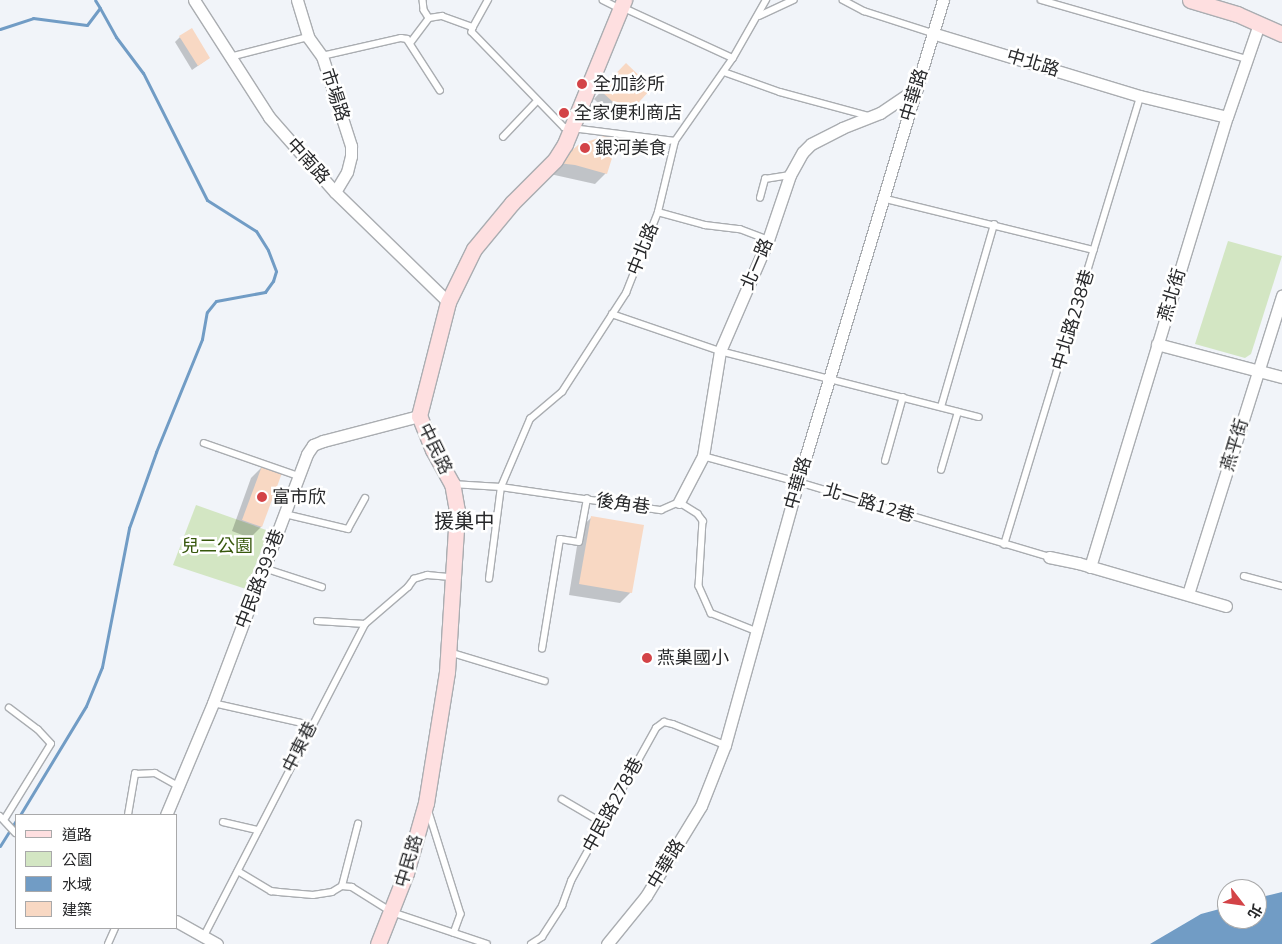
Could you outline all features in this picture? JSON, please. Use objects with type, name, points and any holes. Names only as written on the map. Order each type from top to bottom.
[{"type":"street","name":"中南路","points":[[194,0],[268,117],[335,192],[448,302]]},
{"type":"street","name":"市場路","points":[[297,0],[308,37],[322,56],[351,146],[351,156],[347,172],[335,192]]},
{"type":"street","name":"中華路","points":[[607,944],[646,896],[701,806],[725,746],[798,482],[943,0]]},
{"type":"street","points":[[1190,0],[1237,14],[1282,34]]},
{"type":"street","name":"中民路","points":[[378,944],[406,873],[426,803],[448,652],[451,577],[457,511],[452,484],[433,450],[419,416],[448,302],[474,249],[512,203],[555,160],[565,144],[622,5]]},
{"type":"street","name":"燕北街","points":[[1090,567],[1227,117],[1259,24]]},
{"type":"street","name":"中北路","points":[[932,33],[1140,96],[1227,117]]},
{"type":"street","name":"北一路","points":[[679,502],[703,456],[720,350],[768,240],[790,175],[803,152],[811,144],[871,117],[917,88]]},
{"type":"street","name":"燕平街","points":[[1188,594],[1282,295]]},
{"type":"street","points":[[1157,344],[1282,377]]},
{"type":"street","name":"中民路393巷","points":[[166,814],[213,703],[307,454],[313,445],[419,416]]},
{"type":"street","points":[[1049,557],[1226,606]]},
{"type":"street","points":[[178,922],[217,944]]},
{"type":"lane","points":[[423,0],[424,10],[429,18]]},
{"type":"lane","points":[[488,0],[472,32],[564,127],[572,130],[675,142]]},
{"type":"lane","points":[[603,0],[622,5],[733,58]]},
{"type":"lane","name":"中北路","points":[[489,579],[501,487],[530,419],[562,392],[626,293],[658,212],[675,142],[733,58],[766,0]]},
{"type":"lane","points":[[758,16],[793,0]]},
{"type":"lane","name":"中北路","points":[[842,0],[864,11],[932,33]]},
{"type":"lane","points":[[1041,0],[1247,59]]},
{"type":"lane","points":[[411,42],[429,18],[442,16],[473,27]]},
{"type":"lane","points":[[229,57],[308,37]]},
{"type":"lane","points":[[322,56],[401,38],[411,42],[440,90]]},
{"type":"lane","points":[[724,72],[780,92],[871,117]]},
{"type":"lane","name":"中北路238巷","points":[[1004,545],[1140,96]]},
{"type":"lane","points":[[503,137],[537,101]]},
{"type":"lane","points":[[760,198],[765,179],[790,175]]},
{"type":"lane","points":[[882,198],[1094,250]]},
{"type":"lane","points":[[658,212],[705,225],[740,229],[768,240]]},
{"type":"lane","points":[[941,407],[994,225]]},
{"type":"lane","points":[[612,314],[720,350],[979,417]]},
{"type":"lane","points":[[885,461],[903,398]]},
{"type":"lane","points":[[940,470],[958,412]]},
{"type":"lane","points":[[204,443],[299,477]]},
{"type":"lane","name":"北一路12巷","points":[[703,456],[798,482],[1049,557]]},
{"type":"lane","name":"後角巷","points":[[452,484],[501,487],[661,510],[679,502]]},
{"type":"lane","points":[[285,514],[348,529],[365,498]]},
{"type":"lane","points":[[542,649],[560,539],[579,542],[587,499]]},
{"type":"lane","points":[[679,502],[698,514],[703,521],[699,586],[711,613],[756,631]]},
{"type":"lane","points":[[264,568],[322,587]]},
{"type":"lane","name":"中東巷","points":[[204,936],[311,725],[365,624],[408,588],[414,580],[426,575],[451,577]]},
{"type":"lane","points":[[1244,576],[1282,586]]},
{"type":"lane","points":[[317,621],[365,624]]},
{"type":"lane","points":[[448,652],[545,681]]},
{"type":"lane","points":[[213,703],[311,725]]},
{"type":"lane","points":[[9,708],[38,730],[51,744],[2,818],[15,832]]},
{"type":"lane","name":"中民路278巷","points":[[531,944],[542,937],[562,906],[571,881],[656,728],[664,722],[673,724],[725,746]]},
{"type":"lane","points":[[128,814],[135,774],[155,773],[177,785]]},
{"type":"lane","points":[[562,799],[603,823]]},
{"type":"lane","points":[[426,803],[461,914],[454,933]]},
{"type":"lane","points":[[223,822],[258,830]]},
{"type":"lane","points":[[342,886],[358,824]]},
{"type":"lane","points":[[238,871],[271,891],[313,895],[332,892],[342,886],[352,887],[392,912],[487,944]]},
{"type":"lane","points":[[108,944],[116,929]]},
{"type":"green space","points":[[1228,241],[1282,256],[1251,354],[1245,358],[1195,344]]},
{"type":"green space","name":"兒二公園","points":[[196,505],[269,531],[246,589],[173,565]]},
{"type":"water","points":[[1282,892],[1282,944],[1150,944],[1201,914],[1217,910],[1217,929],[1267,929],[1267,896]]},
{"type":"building","points":[[192,28],[210,58],[198,66],[179,36]]},
{"type":"building","points":[[626,63],[652,88],[627,115],[600,90]]},
{"type":"building","points":[[604,136],[618,139],[607,174],[575,165],[558,163],[578,145]]},
{"type":"building","name":"富市欣","points":[[262,466],[282,473],[262,527],[242,520]]},
{"type":"building","points":[[591,516],[644,525],[632,593],[579,584]]},
{"type":"waterway","points":[[0,29],[33,18],[87,25],[100,8],[95,0]]},
{"type":"waterway","points":[[21,814],[86,706],[102,667],[129,528],[156,452],[202,339],[207,312],[216,301],[265,292],[273,281],[276,271],[268,250],[256,231],[207,200],[143,73],[116,37],[100,8]]},
{"type":"waterway","points":[[0,846],[15,822]]},
{"type":"place","name":"全加診所","points":[[582,84]]},
{"type":"place","name":"全家便利商店","points":[[564,113]]},
{"type":"place","name":"銀河美食","points":[[585,148]]},
{"type":"place","name":"富市欣","points":[[262,497]]},
{"type":"place","name":"燕巢國小","points":[[647,658]]},
{"type":"district","name":"援巢中","points":[[464,521]]}]
